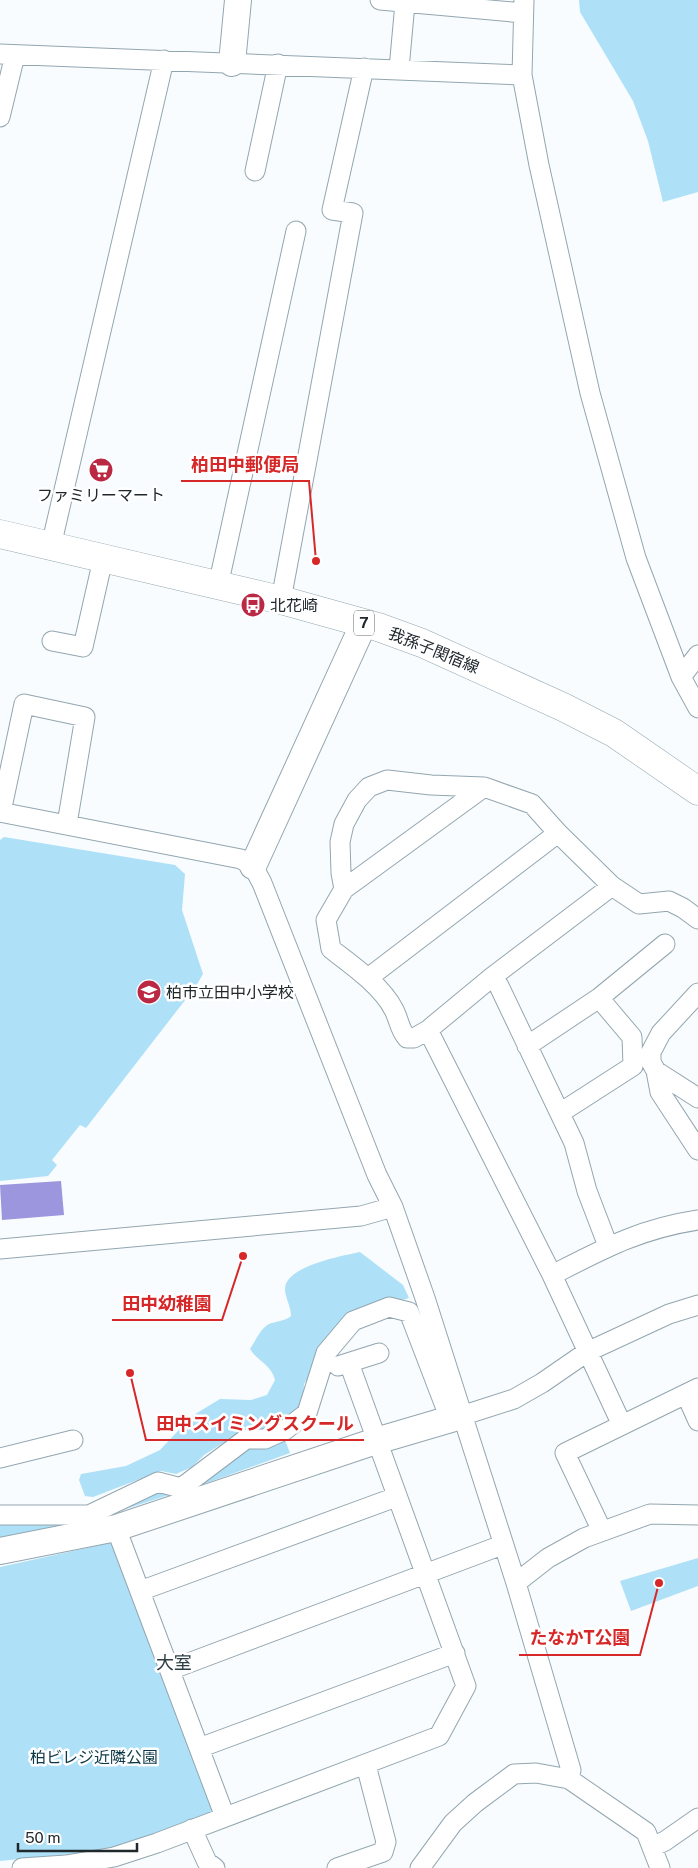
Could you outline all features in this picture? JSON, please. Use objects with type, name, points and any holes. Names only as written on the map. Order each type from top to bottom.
[{"type":"main road","name":"我孫子関宿線","points":[[0,534],[281,600],[364,623],[422,643],[563,706],[614,733],[698,791]]},
{"type":"street","points":[[232,62],[238,0]]},
{"type":"street","points":[[380,0],[405,3],[524,7],[522,75],[590,393],[636,558],[681,677],[698,708]]},
{"type":"street","points":[[399,69],[405,3]]},
{"type":"street","points":[[0,117],[7,55],[232,62],[522,75]]},
{"type":"street","points":[[51,546],[164,60]]},
{"type":"street","points":[[255,171],[278,64]]},
{"type":"street","points":[[281,600],[353,213],[332,210],[364,68]]},
{"type":"street","points":[[218,586],[296,231]]},
{"type":"street","points":[[52,641],[83,647],[103,559]]},
{"type":"street","points":[[253,866],[364,623]]},
{"type":"street","points":[[681,677],[698,655]]},
{"type":"street","points":[[67,824],[85,717],[24,704],[1,812],[241,859],[253,866],[275,915],[377,1175],[393,1207],[425,1298],[455,1418]]},
{"type":"street","points":[[344,889],[340,842],[344,824],[357,800],[369,787],[387,780],[431,785],[484,786],[532,804],[558,833],[612,886],[639,904],[668,902],[684,908],[698,919]]},
{"type":"street","points":[[484,786],[344,889],[326,920],[331,949],[368,978],[394,1009],[402,1032],[407,1038],[414,1038],[428,1030],[492,977],[612,886]]},
{"type":"street","points":[[368,978],[558,833]]},
{"type":"street","points":[[527,1046],[599,998],[664,944]]},
{"type":"street","points":[[492,977],[499,986],[574,1143],[587,1192],[608,1246]]},
{"type":"street","points":[[698,993],[657,1039],[651,1052],[651,1062],[656,1071],[660,1092],[698,1150]]},
{"type":"street","points":[[560,1113],[633,1066],[632,1037],[599,998]]},
{"type":"street","points":[[428,1030],[552,1275],[622,1425]]},
{"type":"street","points":[[656,1071],[698,1098]]},
{"type":"street","points":[[0,1249],[361,1216],[393,1207]]},
{"type":"street","points":[[552,1275],[608,1246],[656,1228],[698,1220]]},
{"type":"street","points":[[0,1551],[99,1525],[184,1496],[455,1418],[514,1399],[542,1383],[587,1352],[668,1314],[698,1305]]},
{"type":"street","points":[[184,1496],[246,1439],[265,1439],[285,1430],[307,1413],[326,1353],[352,1321],[389,1307],[409,1312],[455,1418],[516,1583],[571,1770],[569,1779]]},
{"type":"street","points":[[320,1371],[379,1353]]},
{"type":"street","points":[[22,1868],[66,1865],[114,1857],[225,1818],[439,1736],[466,1686],[349,1363]]},
{"type":"street","points":[[602,1531],[565,1453],[692,1391],[698,1421]]},
{"type":"street","points":[[0,1458],[73,1440]]},
{"type":"street","points":[[140,1591],[396,1497]]},
{"type":"street","points":[[516,1583],[548,1558],[584,1538],[602,1531],[650,1514],[698,1515]]},
{"type":"street","points":[[0,1515],[99,1525]]},
{"type":"street","points":[[99,1525],[140,1591],[225,1818]]},
{"type":"street","points":[[170,1670],[502,1545]]},
{"type":"street","points":[[199,1748],[455,1653]]},
{"type":"street","points":[[337,1868],[383,1852],[386,1842],[366,1765]]},
{"type":"street","points":[[420,1868],[453,1823],[506,1779],[514,1774],[536,1773],[569,1779],[646,1832],[660,1868]]},
{"type":"street","points":[[652,1847],[665,1842],[698,1818]]},
{"type":"street","points":[[192,1829],[207,1862],[215,1868]]},
{"type":"green space","points":[[579,0],[698,0],[698,192],[663,202],[648,141],[633,101],[580,12]]},
{"type":"green space","points":[[4,837],[175,865],[185,874],[182,910],[203,974],[196,986],[86,1128],[80,1125],[52,1160],[57,1165],[48,1176],[0,1181],[0,840]]},
{"type":"green space","points":[[360,1252],[403,1285],[409,1298],[346,1318],[304,1384],[303,1401],[299,1407],[273,1426],[240,1435],[223,1443],[204,1455],[192,1467],[176,1474],[161,1471],[93,1497],[85,1496],[79,1480],[81,1474],[126,1466],[160,1450],[192,1416],[220,1399],[251,1400],[267,1395],[275,1380],[271,1370],[250,1349],[266,1326],[291,1316],[285,1292],[287,1281],[294,1274],[316,1263]]},
{"type":"green space","points":[[283,1435],[290,1453],[190,1489],[247,1444]]},
{"type":"green space","points":[[158,1485],[175,1493],[98,1518]]},
{"type":"green space","points":[[0,1517],[79,1524],[0,1540]]},
{"type":"green space","name":"柏ビレジ近隣公園","points":[[114,1542],[214,1809],[211,1815],[103,1851],[0,1861],[0,1567]]},
{"type":"green space","points":[[698,1558],[698,1586],[631,1611],[620,1581]]},
{"type":"shaded area","points":[[61,1181],[64,1215],[2,1220],[0,1185]]},
{"type":"place","name":"ファミリーマート","points":[[101,470]]},
{"type":"place","name":"柏田中郵便局","points":[[316,561]]},
{"type":"place","name":"北花崎","points":[[253,605]]},
{"type":"place","name":"柏市立田中小学校","points":[[149,992]]},
{"type":"place","name":"田中幼稚園","points":[[243,1256]]},
{"type":"place","name":"田中スイミングスクール","points":[[130,1373]]},
{"type":"place","name":"たなかT公園","points":[[659,1583]]},
{"type":"district","name":"大室","points":[[174,1663]]}]
